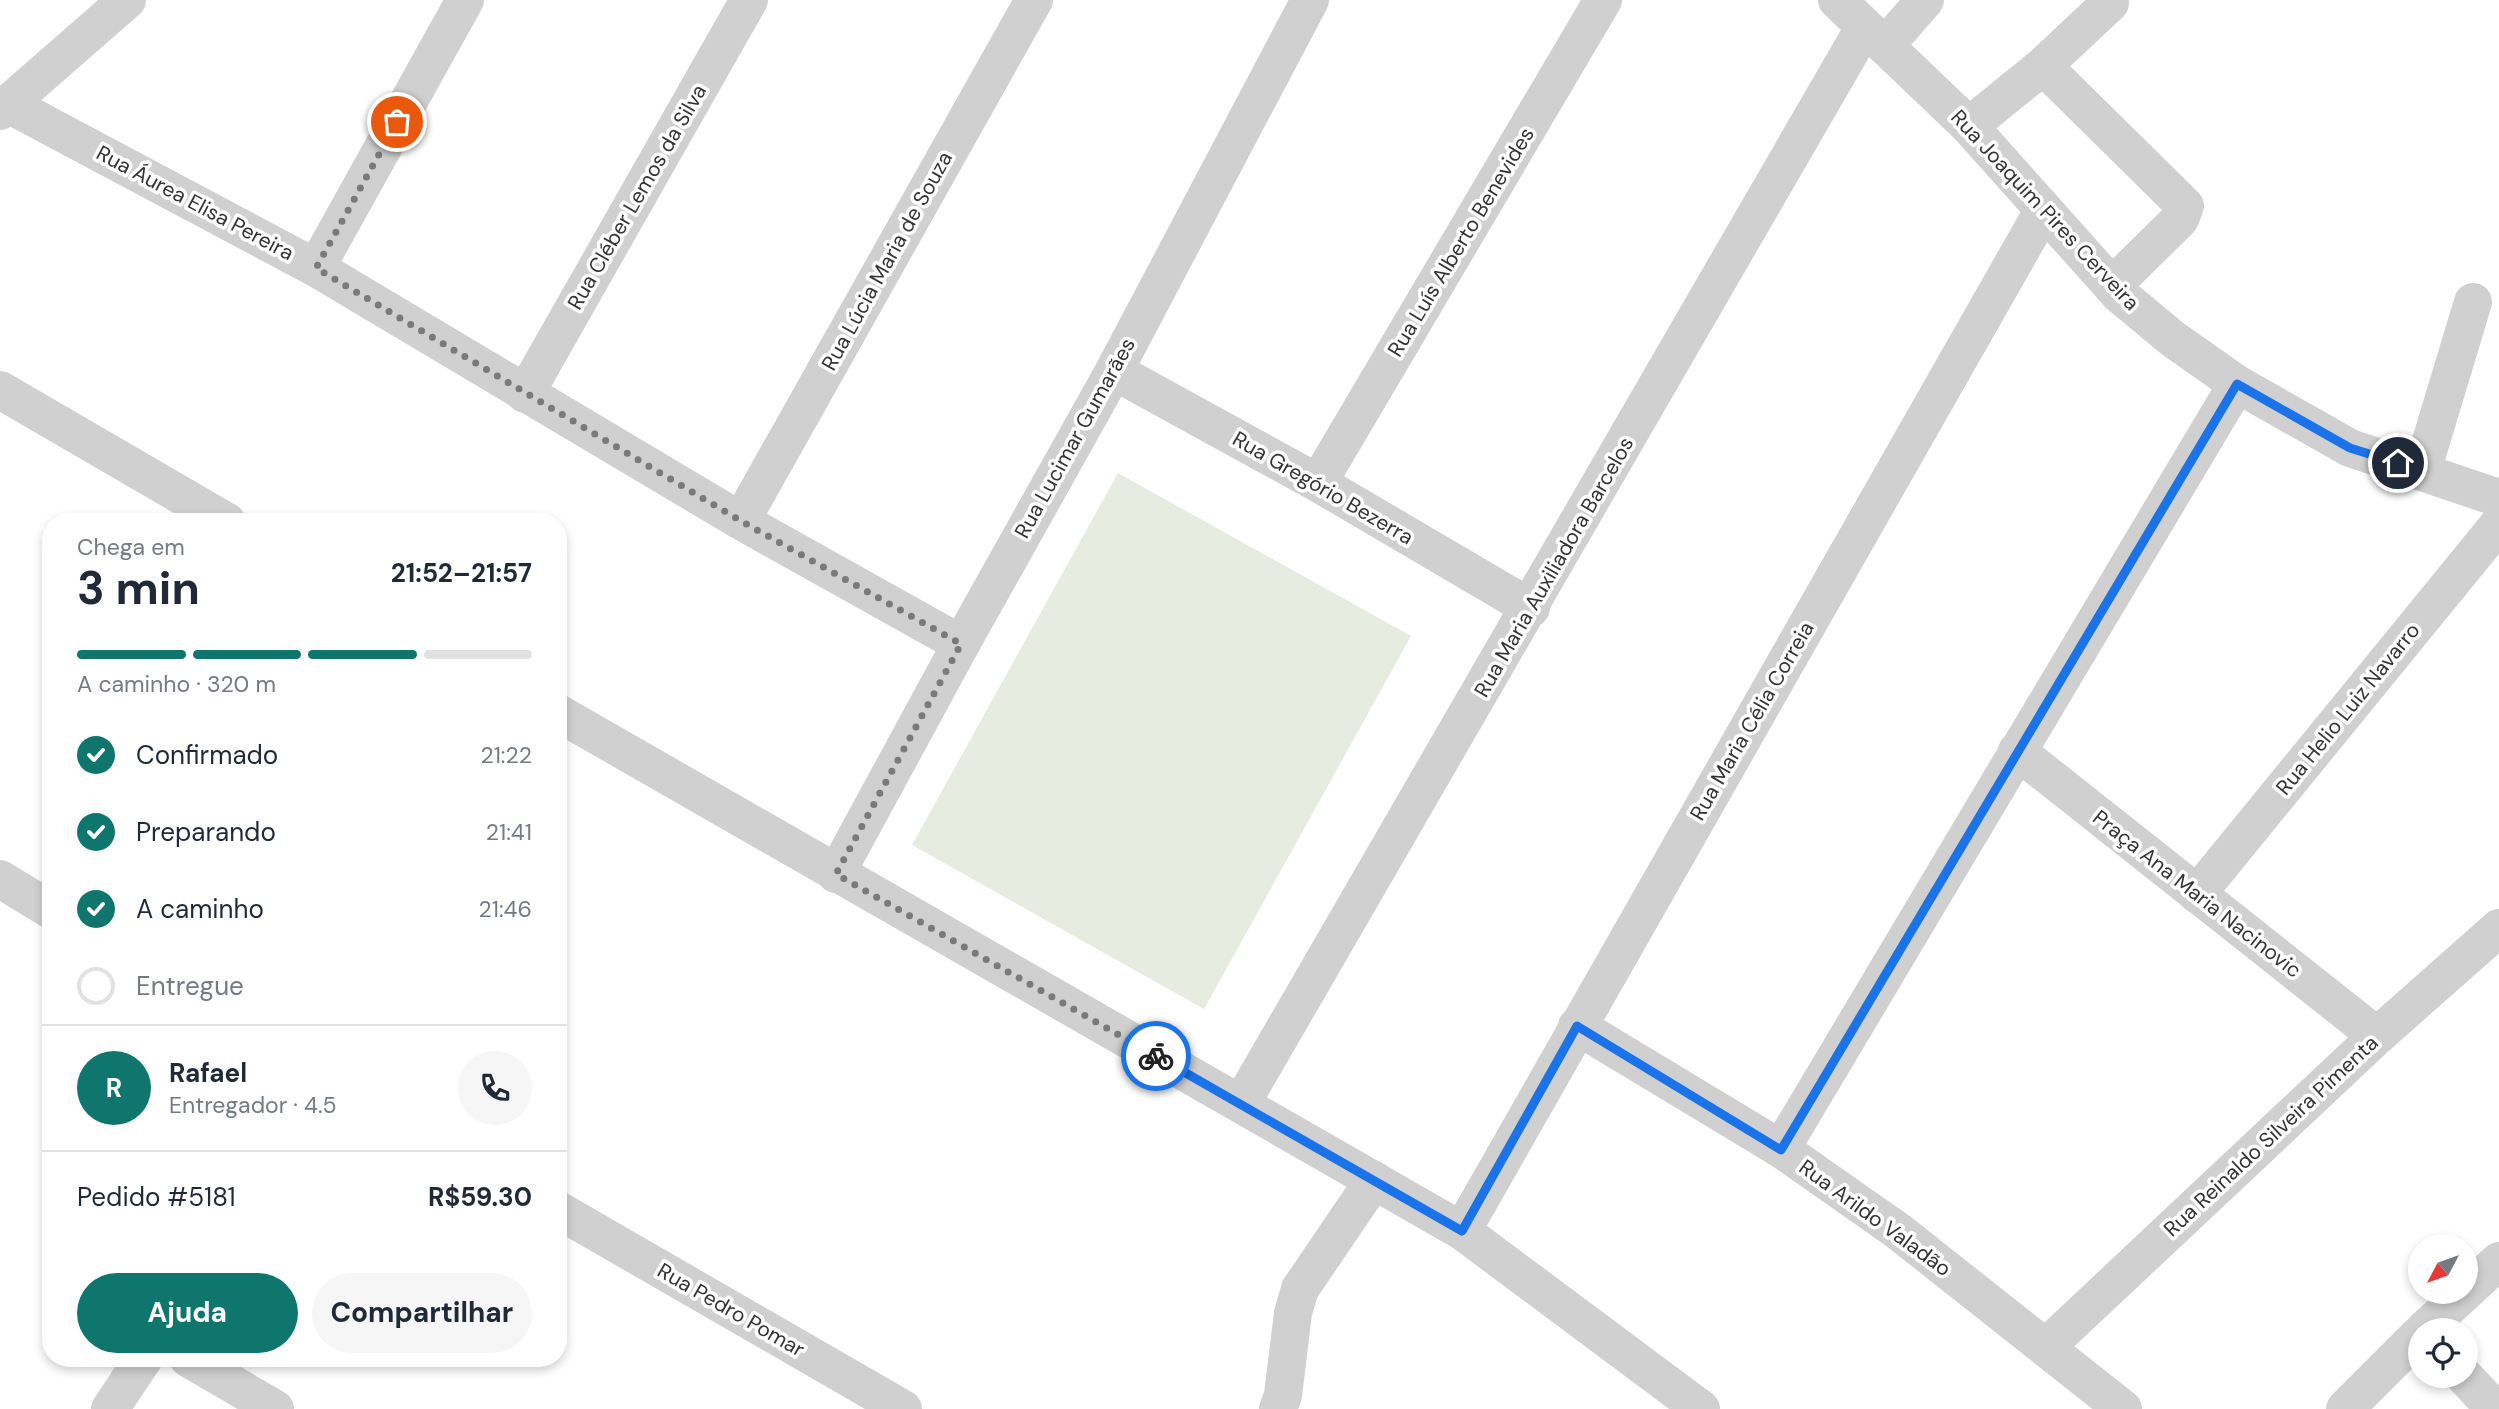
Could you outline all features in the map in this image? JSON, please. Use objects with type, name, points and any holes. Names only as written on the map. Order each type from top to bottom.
[{"type":"street","points":[[4,107],[127,0]]},
{"type":"street","points":[[316,268],[465,0]]},
{"type":"street","name":"Rua Cléber Lemos da Silva","points":[[525,394],[749,0]]},
{"type":"street","name":"Rua Lúcia Maria de Souza","points":[[741,521],[1034,0]]},
{"type":"street","name":"Rua Lucimar Gumarães","points":[[836,874],[1114,371],[1310,0]]},
{"type":"street","name":"Rua Luís Alberto Benevides","points":[[1318,483],[1603,0]]},
{"type":"street","name":"Rua Joaquim Pires Cerveira","points":[[1836,0],[1969,126],[2112,286],[2173,339],[2237,384],[2350,448],[2499,498]]},
{"type":"street","name":"Rua Maria Auxiliadora Barcelos","points":[[1241,1104],[1531,608],[1875,37],[1925,0]]},
{"type":"street","points":[[1969,126],[2043,66],[2110,3]]},
{"type":"street","points":[[2043,66],[2185,205],[2179,219],[2112,286]]},
{"type":"street","name":"Rua Áurea Elisa Pereira","points":[[4,107],[316,268],[741,521],[961,644]]},
{"type":"street","name":"Rua Maria Célia Correia","points":[[1462,1231],[2043,211]]},
{"type":"street","points":[[2422,471],[2473,302]]},
{"type":"street","name":"Rua Gregório Bezerra","points":[[1114,371],[1318,483],[1531,608]]},
{"type":"street","points":[[1781,1150],[2237,384]]},
{"type":"street","points":[[0,390],[212,513]]},
{"type":"street","name":"Rua Helio Luiz Navarro","points":[[2197,894],[2499,524]]},
{"type":"street","points":[[567,718],[1462,1231],[1702,1409]]},
{"type":"street","name":"Praça Ana Maria Nacinovic","points":[[2017,751],[2378,1036]]},
{"type":"street","points":[[0,879],[42,904]]},
{"type":"street","name":"Rua Reinaldo Silveira Pimenta","points":[[2046,1347],[2378,1036],[2499,928]]},
{"type":"street","name":"Rua Arildo Valadão","points":[[1577,1026],[1781,1150],[1898,1231],[2123,1409]]},
{"type":"street","points":[[1278,1409],[1300,1289],[1374,1180]]},
{"type":"street","name":"Rua Pedro Pomar","points":[[567,1215],[903,1409]]},
{"type":"street","points":[[2437,1318],[2499,1261]]},
{"type":"street","points":[[2345,1409],[2408,1346]]},
{"type":"street","points":[[110,1409],[138,1367]]},
{"type":"street","points":[[203,1367],[275,1409]]},
{"type":"street","points":[[2475,1388],[2495,1409]]},
{"type":"shaded area","points":[[1118,473],[1411,636],[1204,1009],[912,845]]},
{"type":"way so far","points":[[397,122],[316,268],[741,521],[961,644],[836,874],[1156,1056]]},
{"type":"route","points":[[1156,1056],[1462,1231],[1577,1026],[1781,1150],[2237,384],[2303,424],[2350,448],[2398,463]]}]
